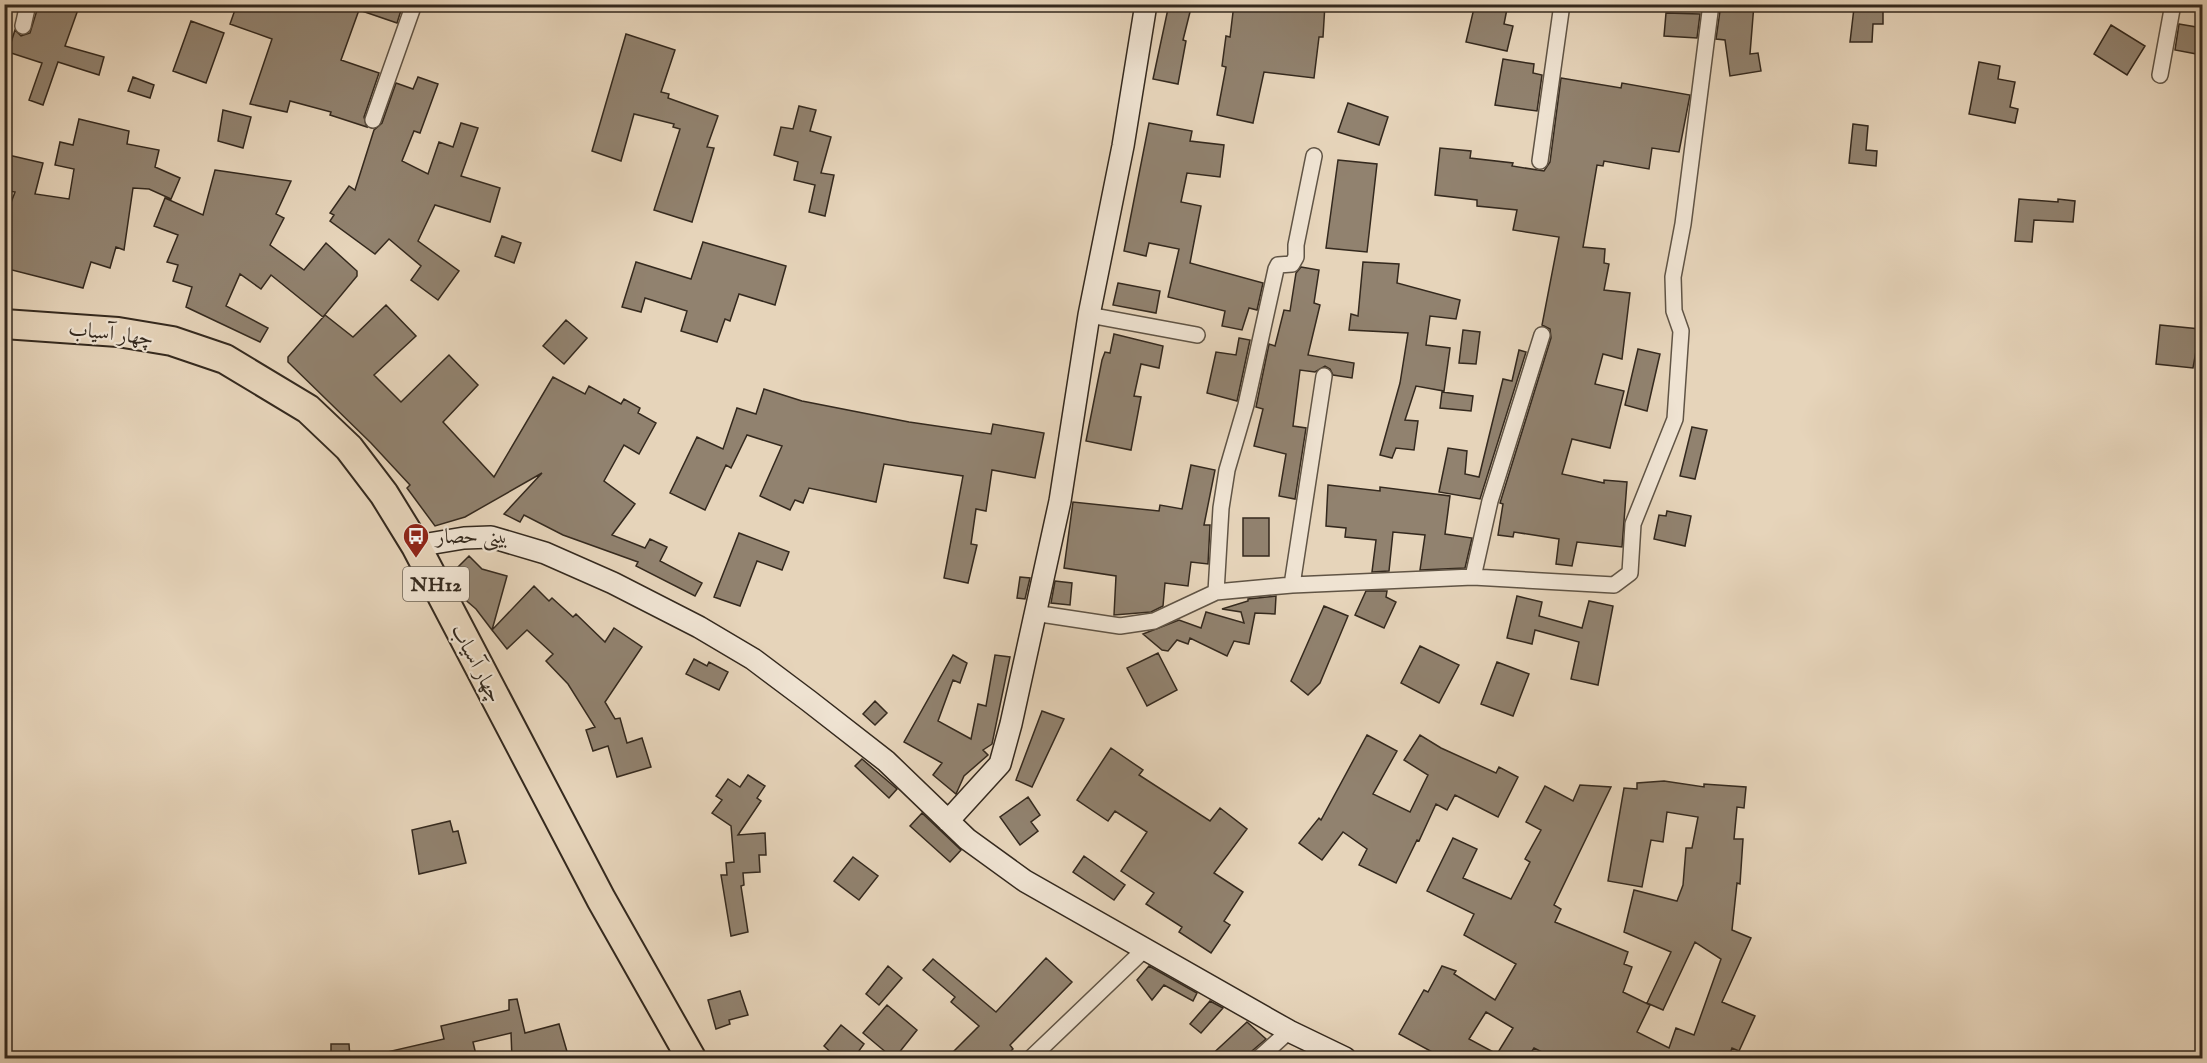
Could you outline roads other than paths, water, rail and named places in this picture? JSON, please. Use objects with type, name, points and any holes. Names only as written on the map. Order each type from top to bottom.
[{"type":"highway","name":"چهار آسیاب","points":[[4,324],[151,337],[172,341],[225,359],[308,409],[349,448],[384,494],[416,546],[601,899],[691,1059]]},
{"type":"street","points":[[23,26],[28,4]]},
{"type":"street","points":[[373,120],[414,4]]},
{"type":"street","points":[[948,821],[1000,764],[1011,724],[1060,501],[1089,315],[1123,146],[1146,4]]},
{"type":"street","points":[[1540,160],[1562,4]]},
{"type":"street","points":[[1034,613],[1120,626],[1154,621],[1216,592],[1292,585],[1473,577],[1614,585],[1630,573],[1633,524],[1675,419],[1681,331],[1674,311],[1673,277],[1683,224],[1711,4]]},
{"type":"street","points":[[2160,75],[2173,4]]},
{"type":"street","points":[[1216,592],[1221,508],[1227,470],[1246,405],[1276,269],[1278,265],[1292,264],[1296,257],[1296,245],[1314,156]]},
{"type":"street","points":[[1089,315],[1197,335]]},
{"type":"street","points":[[1473,577],[1490,501],[1542,335]]},
{"type":"street","points":[[1292,585],[1324,376]]},
{"type":"street","points":[[416,546],[465,538],[491,537],[545,553],[613,583],[753,659],[886,761],[948,821],[1025,881],[1289,1031],[1345,1059]]},
{"type":"street","points":[[1031,1059],[1146,948]]},
{"type":"street","points":[[1259,1059],[1289,1031]]},
{"type":"place","name":"بینی حصار","points":[[416,559]]}]
